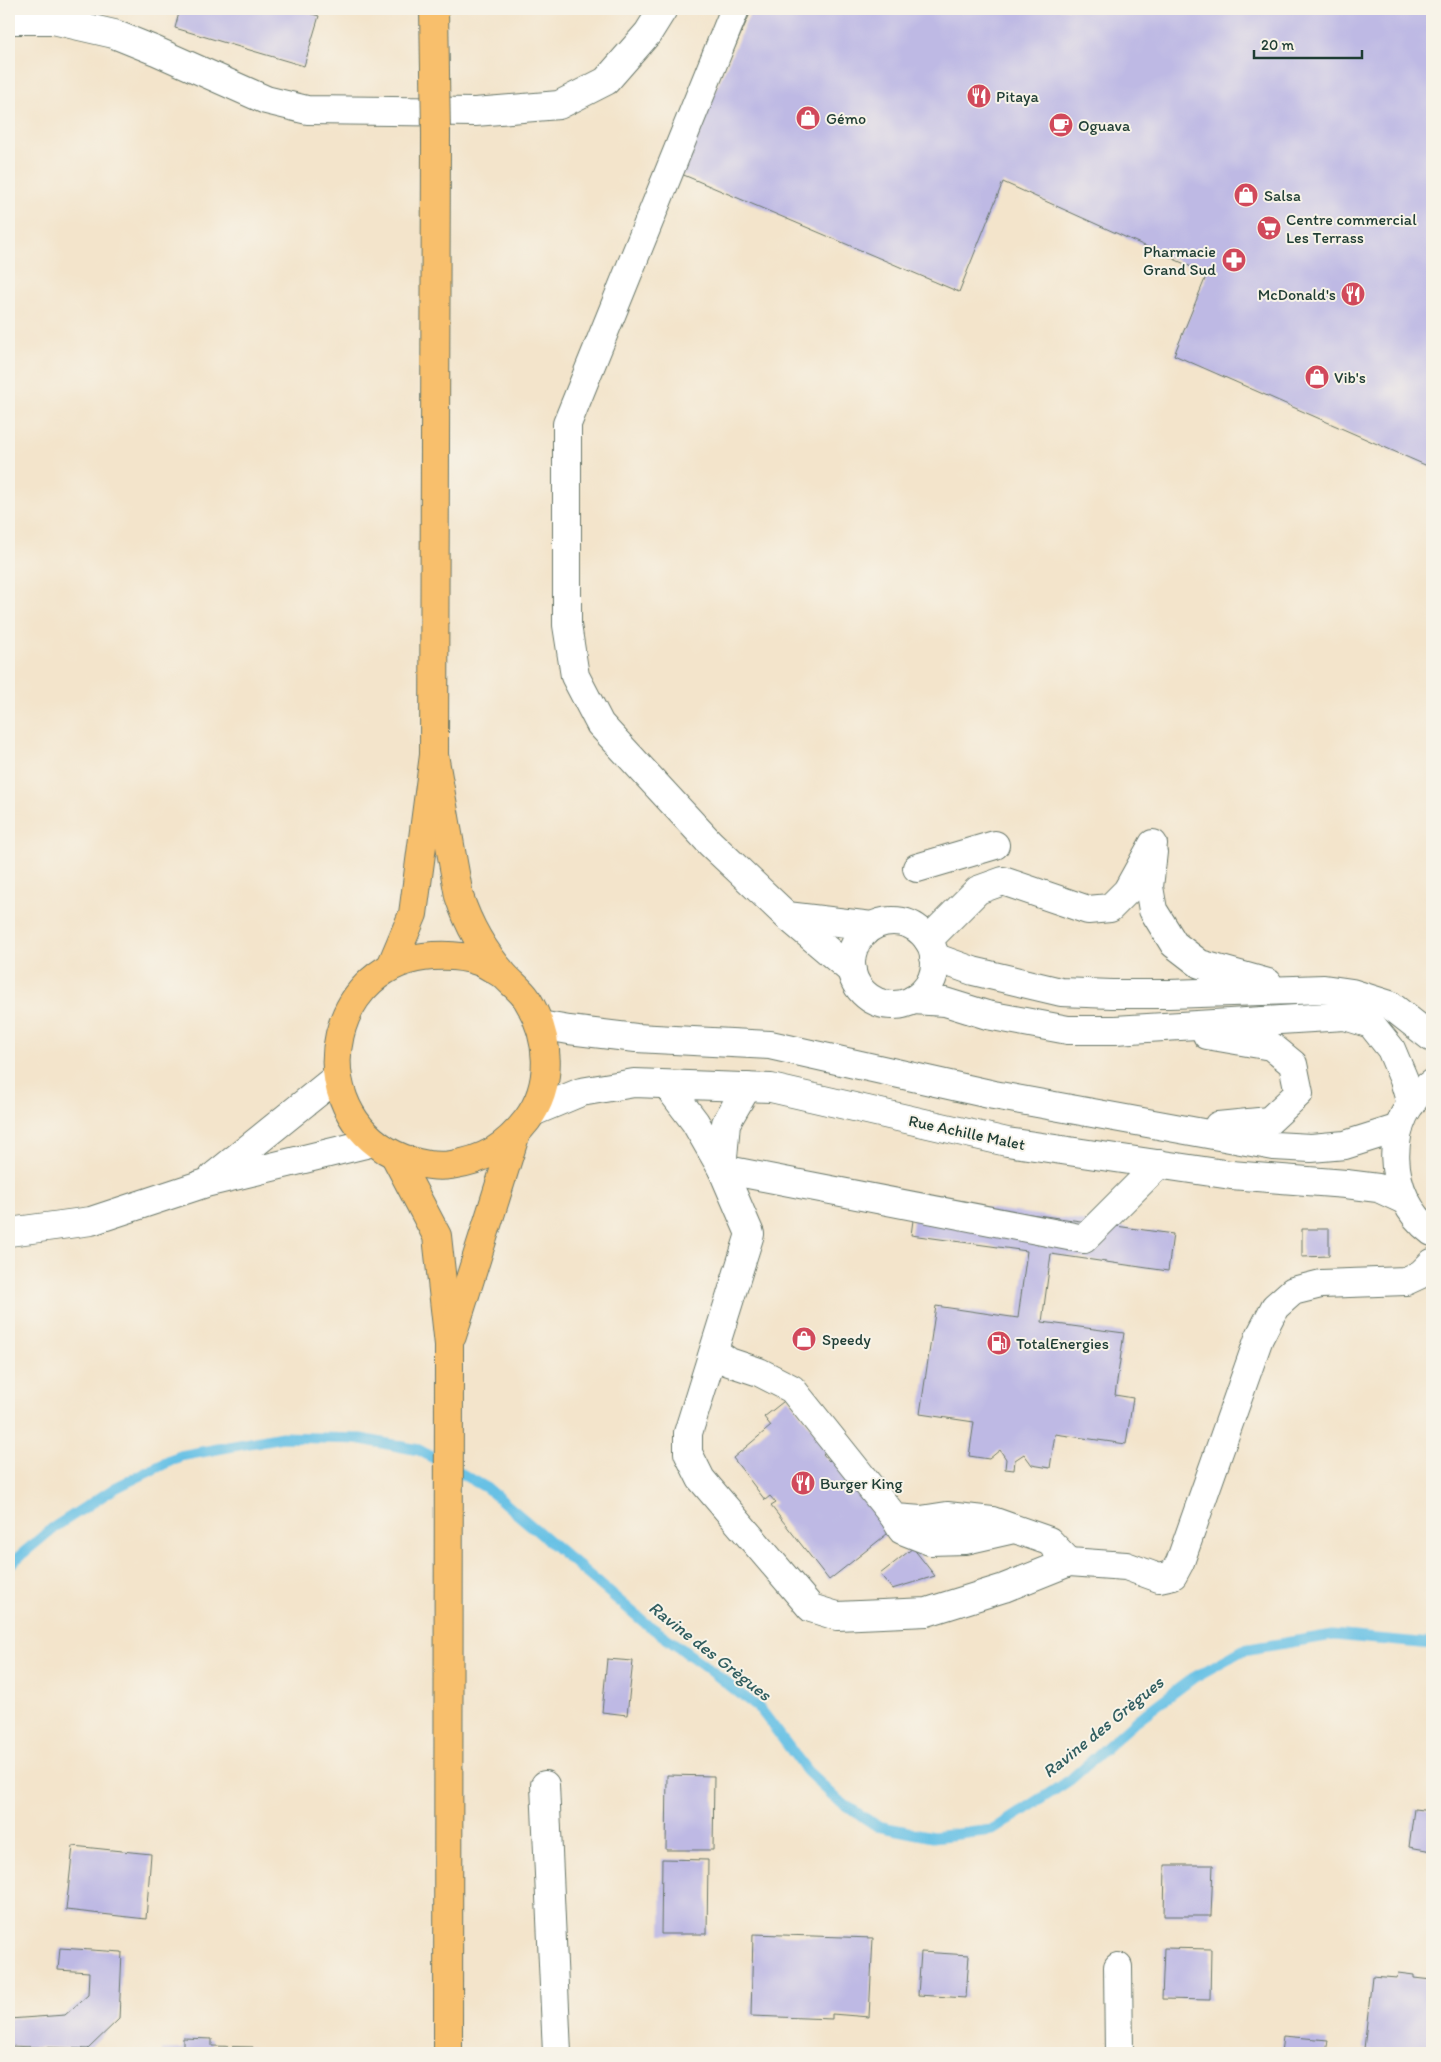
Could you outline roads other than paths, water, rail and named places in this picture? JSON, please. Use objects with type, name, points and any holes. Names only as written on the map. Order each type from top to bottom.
[{"type":"main road","points":[[391,966],[413,914],[434,755],[436,134],[434,9]]},
{"type":"main road","points":[[384,1149],[420,1164],[446,1166],[471,1162],[494,1151],[515,1136],[533,1112],[544,1084],[547,1068],[540,1025],[526,998],[490,958],[465,914],[459,896],[434,755]]},
{"type":"main road","points":[[448,2053],[449,1345],[436,1236],[384,1149],[356,1124],[344,1101],[337,1077],[336,1051],[342,1025],[353,1002],[370,982],[391,966],[419,956],[449,955],[478,961],[505,976]]},
{"type":"main road","points":[[449,1345],[515,1136]]},
{"type":"street","points":[[9,20],[53,20],[114,34],[266,100],[307,110],[475,112],[558,105],[606,81],[648,33],[663,9]]},
{"type":"street","points":[[739,12],[567,424],[567,625],[575,676],[600,724],[710,843],[787,916],[852,971]]},
{"type":"street","points":[[931,948],[978,890],[1003,881],[1088,910],[1110,908],[1127,891],[1154,844],[1149,888],[1154,910],[1174,944],[1200,964],[1294,989]]},
{"type":"street","points":[[917,868],[995,846]]},
{"type":"street","points":[[787,916],[872,926]]},
{"type":"street","points":[[896,921],[909,924],[920,931],[931,948],[934,970],[930,982],[923,992],[912,1000],[900,1004],[887,1005],[875,1001],[864,994],[856,983],[852,971],[851,958],[854,945],[862,934],[872,926],[896,921]]},
{"type":"street","points":[[931,948],[973,972],[1061,992],[1169,994],[1324,989],[1352,993],[1390,1005],[1432,1038]]},
{"type":"street","points":[[912,1000],[945,1002],[987,1015],[1068,1030],[1156,1028],[1346,1016],[1371,1024],[1391,1049],[1404,1080],[1405,1116],[1394,1152],[1396,1176],[1404,1200],[1421,1224],[1432,1232]]},
{"type":"street","points":[[540,1025],[636,1038],[770,1045],[994,1095],[1191,1129],[1274,1146],[1311,1148],[1346,1145],[1405,1116],[1432,1083]]},
{"type":"street","points":[[1156,1028],[1271,1046],[1293,1064],[1299,1093],[1269,1121],[1191,1129]]},
{"type":"street","points":[[206,1183],[337,1077]]},
{"type":"street","name":"Rue Achille Malet","points":[[533,1112],[581,1092],[634,1084],[771,1088],[1007,1142],[1231,1175],[1378,1188],[1404,1200]]},
{"type":"street","points":[[667,1085],[695,1122],[722,1169],[750,1234],[715,1352],[688,1433],[688,1453],[702,1479],[812,1608],[837,1616],[928,1612],[1004,1588],[1069,1562],[1126,1566],[1159,1578],[1173,1575],[1180,1562],[1259,1338],[1275,1307],[1293,1291],[1321,1284],[1406,1281],[1421,1274],[1432,1263]]},
{"type":"street","points":[[722,1169],[726,1123],[748,1087]]},
{"type":"street","points":[[9,1232],[91,1221],[206,1183],[384,1149]]},
{"type":"street","points":[[722,1169],[1084,1239],[1160,1164]]},
{"type":"street","points":[[715,1352],[729,1362],[760,1372],[792,1389],[895,1518],[902,1530],[930,1541],[965,1540],[1013,1529],[1049,1541],[1069,1562]]},
{"type":"street","points":[[545,1785],[558,2053]]},
{"type":"street","points":[[1118,1967],[1119,2053]]},
{"type":"waterway","name":"Ravine des Grègues","points":[[9,1565],[53,1528],[115,1488],[180,1456],[282,1437],[361,1439],[419,1450],[487,1488],[644,1622],[761,1710],[807,1771],[839,1801],[877,1826],[933,1837],[993,1830],[1070,1780],[1137,1720],[1193,1678],[1243,1650],[1333,1635],[1432,1644]]},
{"type":"place","name":"Pitaya","points":[[979,96]]},
{"type":"place","name":"Gémo","points":[[808,118]]},
{"type":"place","name":"Oguava","points":[[1061,125]]},
{"type":"place","name":"Salsa","points":[[1246,195]]},
{"type":"place","name":"Centre commercial Les Terrass","points":[[1269,228]]},
{"type":"place","name":"Pharmacie Grand Sud","points":[[1234,260]]},
{"type":"place","name":"McDonald's","points":[[1353,294]]},
{"type":"place","name":"Vib's","points":[[1317,377]]},
{"type":"place","name":"Speedy","points":[[804,1339]]},
{"type":"place","name":"TotalEnergies","points":[[999,1343]]},
{"type":"place","name":"Burger King","points":[[803,1483]]}]
